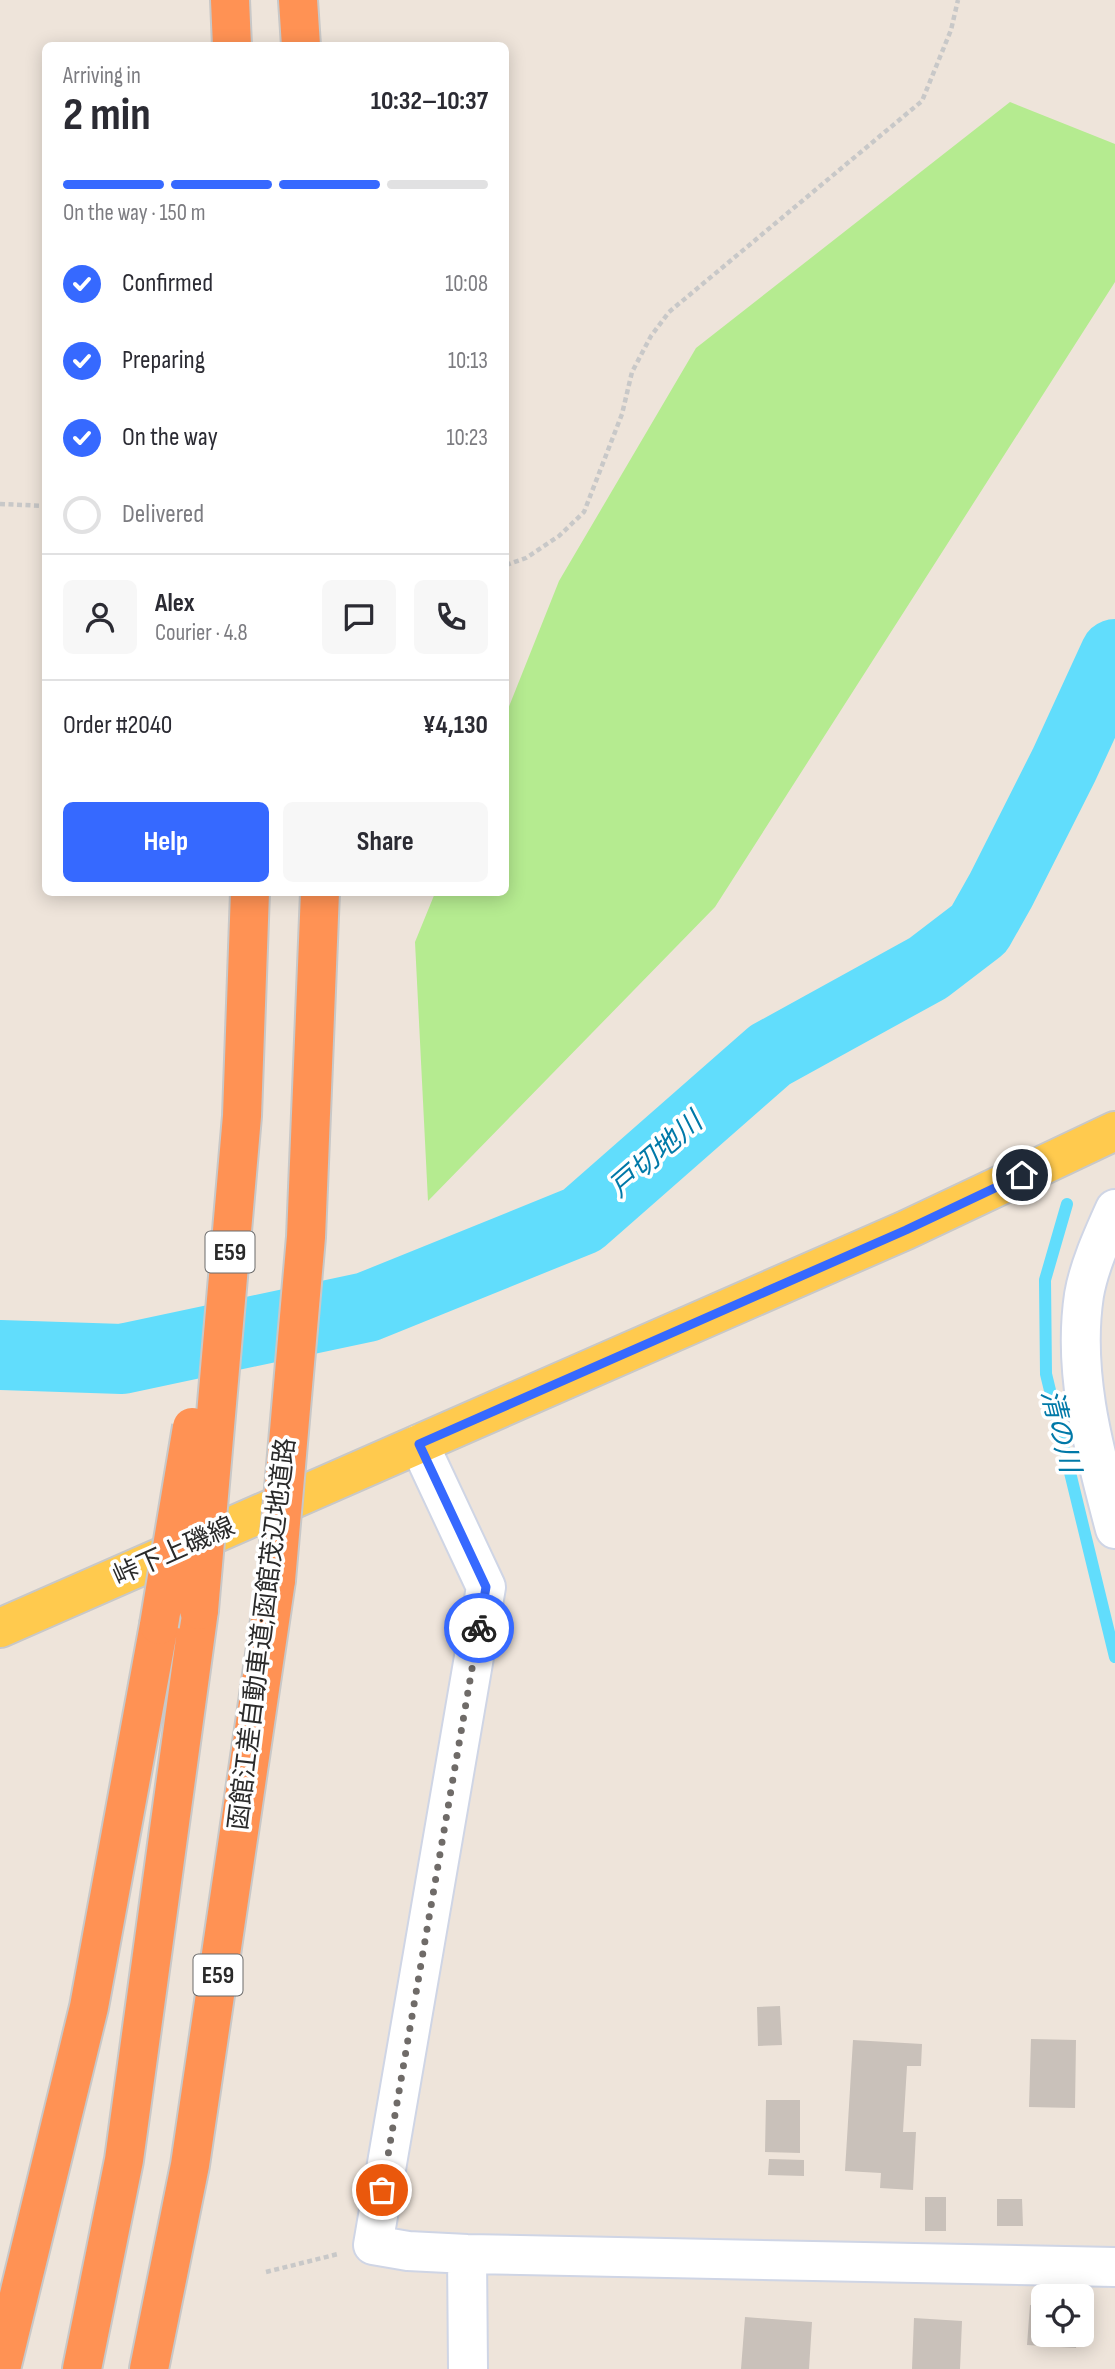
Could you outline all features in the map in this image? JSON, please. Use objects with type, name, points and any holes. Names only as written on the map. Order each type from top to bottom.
[{"type":"highway","points":[[230,0],[232,42]]},
{"type":"highway","points":[[298,0],[301,42]]},
{"type":"highway","name":"E59","points":[[82,2369],[124,2160],[199,1610],[243,1116],[250,896]]},
{"type":"highway","name":"函館江差自動車道;函館茂辺地道路","points":[[149,2369],[190,2165],[276,1580],[306,1237],[320,896]]},
{"type":"highway","points":[[1,2369],[89,2007],[159,1625],[243,1116]]},
{"type":"main road","name":"峠下上磯線","points":[[0,1628],[906,1230],[1115,1131]]},
{"type":"street","points":[[1115,1209],[1084,1293],[1079,1347],[1085,1403],[1115,1529]]},
{"type":"street","points":[[419,1444],[486,1587],[373,2245],[408,2251],[467,2254],[1115,2267]]},
{"type":"street","points":[[467,2254],[468,2369]]},
{"type":"path","points":[[509,564],[526,558],[559,536],[584,512],[622,414],[632,372],[651,336],[669,312],[922,101],[951,30],[958,0]]},
{"type":"path","points":[[0,504],[42,506]]},
{"type":"path","points":[[266,2272],[373,2245]]},
{"type":"green space","points":[[1010,102],[1115,144],[1115,282],[715,907],[428,1201],[415,942],[434,896],[509,896],[509,706],[559,581],[696,348]]},
{"type":"building","points":[[780,2006],[782,2045],[758,2046],[757,2007]]},
{"type":"building","points":[[1031,2039],[1076,2040],[1075,2108],[1029,2107]]},
{"type":"building","points":[[853,2040],[922,2044],[921,2066],[907,2066],[903,2132],[916,2132],[913,2190],[880,2188],[881,2173],[845,2171]]},
{"type":"building","points":[[766,2100],[800,2100],[800,2153],[765,2152]]},
{"type":"building","points":[[769,2159],[804,2160],[804,2176],[768,2175]]},
{"type":"building","points":[[925,2197],[946,2197],[946,2231],[925,2231]]},
{"type":"building","points":[[997,2199],[1022,2199],[1023,2226],[997,2226]]},
{"type":"building","points":[[1030,2305],[1031,2305],[1031,2345],[1027,2345]]},
{"type":"building","points":[[745,2317],[812,2322],[809,2369],[741,2369]]},
{"type":"building","points":[[914,2318],[962,2321],[960,2369],[912,2369]]},
{"type":"waterway","name":"戸切地川","points":[[0,1355],[122,1359],[367,1307],[582,1220],[770,1055],[928,968],[979,929],[1064,765],[1115,654]]},
{"type":"waterway","name":"清の川","points":[[1067,1204],[1045,1280],[1046,1374],[1115,1657]]},
{"type":"way so far","points":[[382,2190],[479,1628]]},
{"type":"route","points":[[479,1628],[486,1587],[419,1444],[906,1230],[1022,1175]]}]
